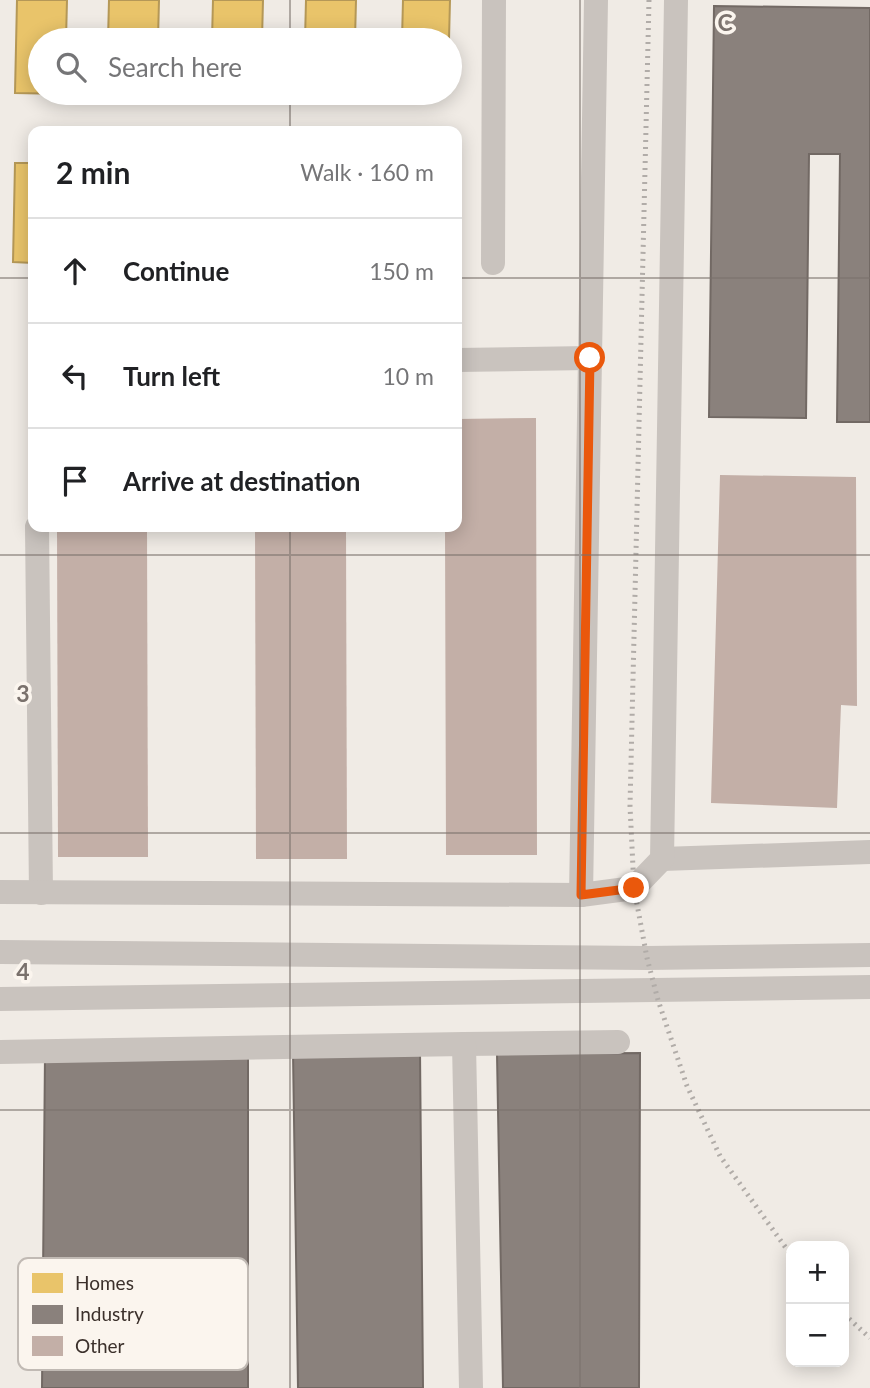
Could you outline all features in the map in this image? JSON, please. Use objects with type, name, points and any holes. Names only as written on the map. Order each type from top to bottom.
[{"type":"street","points":[[493,263],[494,0]]},
{"type":"street","points":[[581,895],[596,0]]},
{"type":"street","points":[[0,892],[581,895],[634,888],[662,859],[676,0]]},
{"type":"street","points":[[462,360],[590,358]]},
{"type":"street","points":[[37,532],[41,892]]},
{"type":"street","points":[[662,859],[870,852]]},
{"type":"street","points":[[0,952],[647,958],[870,956]]},
{"type":"street","points":[[0,999],[870,987]]},
{"type":"street","points":[[0,1052],[618,1042]]},
{"type":"street","points":[[464,1044],[471,1388]]},
{"type":"building: Homes","points":[[17,0],[67,0],[66,28],[28,28],[28,93],[15,93]]},
{"type":"building: Homes","points":[[109,0],[159,0],[158,28],[108,28]]},
{"type":"building: Homes","points":[[213,0],[263,0],[262,28],[212,28]]},
{"type":"building: Homes","points":[[306,0],[356,0],[355,28],[305,28]]},
{"type":"building: Homes","points":[[403,0],[450,0],[449,28],[402,28]]},
{"type":"building: Homes","points":[[15,163],[28,163],[28,263],[13,262]]},
{"type":"building: Industry","points":[[714,6],[870,8],[870,422],[837,422],[840,154],[809,154],[806,418],[709,417]]},
{"type":"building: Industry","points":[[420,1050],[423,1388],[298,1388],[293,1052]]},
{"type":"building: Industry","points":[[640,1053],[639,1388],[503,1388],[497,1054]]},
{"type":"building: Industry","points":[[45,1054],[248,1056],[248,1258],[43,1258]]},
{"type":"building: Industry","points":[[42,1370],[248,1370],[248,1388],[42,1388]]},
{"type":"building: Other","points":[[536,418],[537,855],[446,855],[445,532],[462,532],[462,419]]},
{"type":"building: Other","points":[[720,475],[856,477],[857,706],[841,705],[837,808],[711,803]]},
{"type":"building: Other","points":[[57,532],[147,532],[148,857],[58,857]]},
{"type":"building: Other","points":[[255,532],[346,532],[347,859],[256,859]]},
{"type":"railway","points":[[649,0],[630,806],[634,888],[658,1000],[687,1086],[720,1156],[786,1248]]},
{"type":"railway","points":[[849,1319],[870,1338]]},
{"type":"route","points":[[590,358],[581,895],[634,888]]}]
